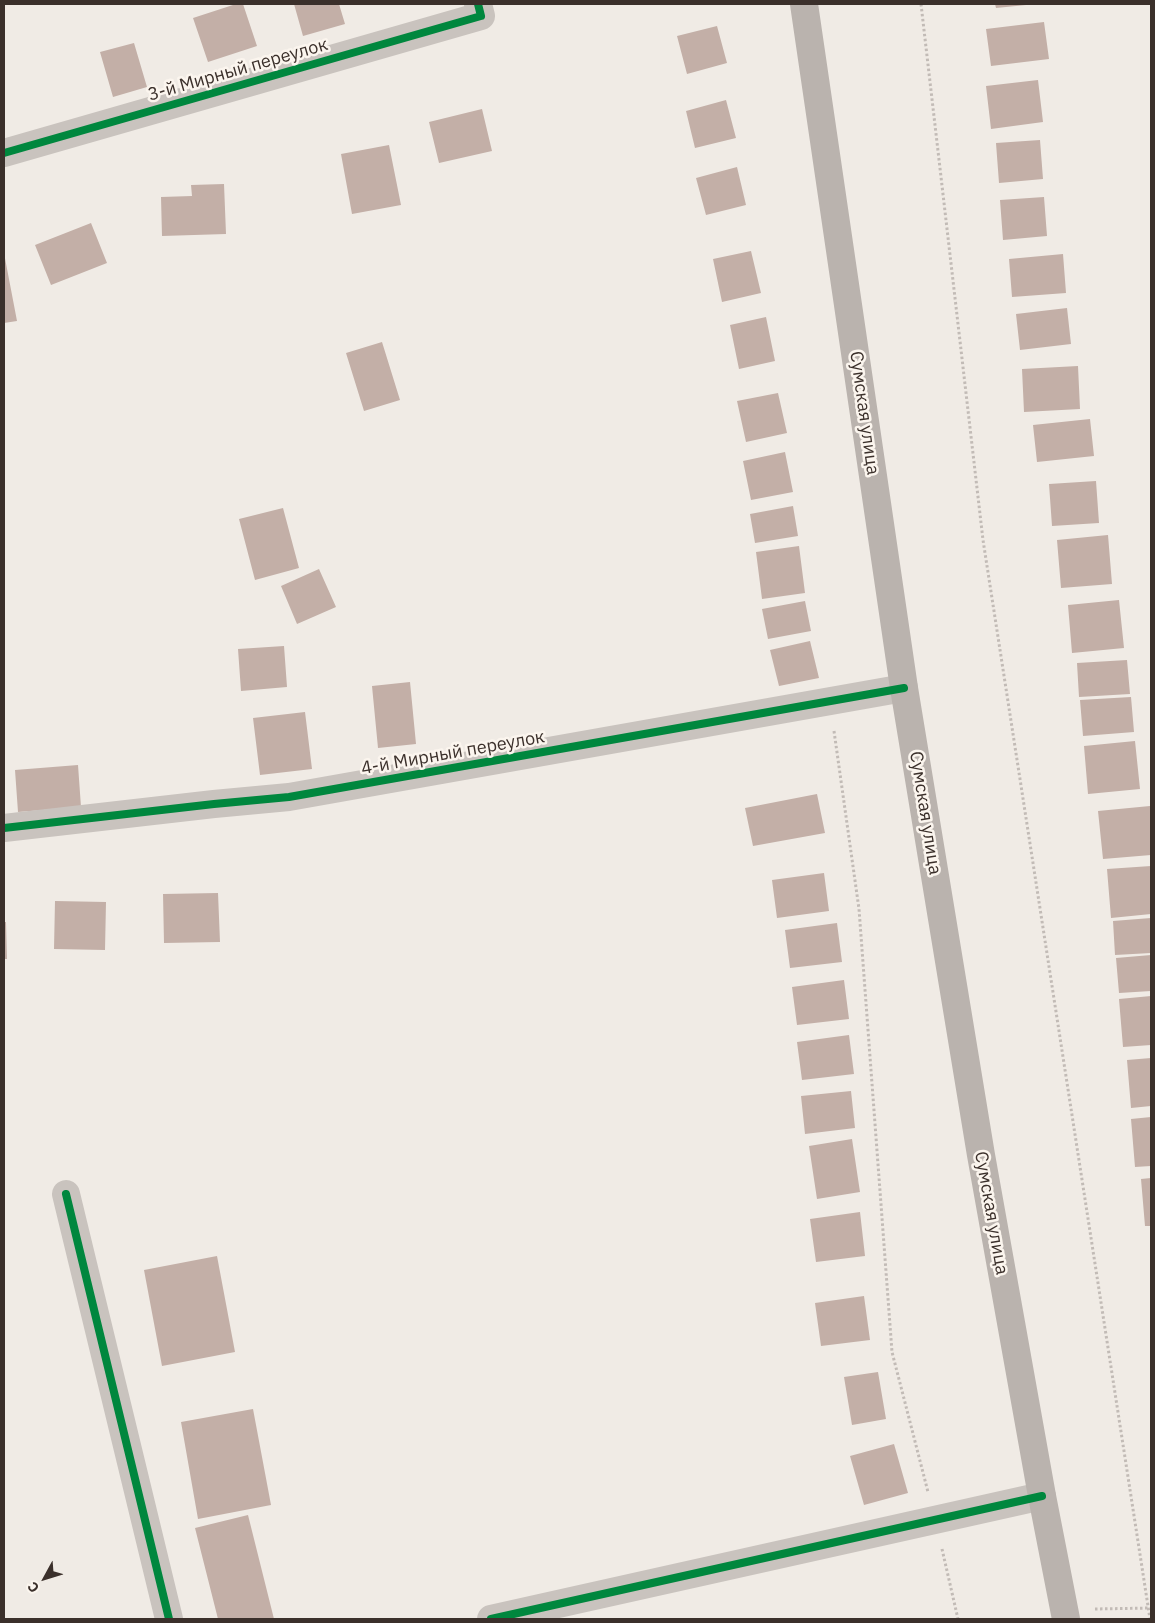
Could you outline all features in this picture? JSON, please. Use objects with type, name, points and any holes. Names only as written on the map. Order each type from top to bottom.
[{"type":"main road","name":"Сумская улица","points":[[804,4],[904,688],[981,1156],[1065,1614]]},
{"type":"street","name":"3-й Мирный переулок","points":[[4,153],[480,10]]},
{"type":"street","name":"4-й Мирный переулок","points":[[4,828],[289,797],[904,688]]},
{"type":"street","points":[[66,1194],[169,1619]]},
{"type":"street","points":[[491,1619],[1042,1496]]},
{"type":"path","points":[[921,4],[983,540],[1150,1608],[1150,1619]]},
{"type":"path","points":[[830,702],[859,909],[892,1352],[936,1520],[958,1619]]},
{"type":"path","points":[[1065,1614],[1150,1608]]},
{"type":"building","points":[[236,4],[243,4],[257,46],[208,62],[193,18]]},
{"type":"building","points":[[294,4],[339,4],[345,24],[303,36]]},
{"type":"building","points":[[995,4],[1026,4],[1026,5],[996,8]]},
{"type":"building","points":[[1044,22],[1049,59],[991,66],[986,29]]},
{"type":"building","points":[[717,26],[727,63],[687,74],[677,36]]},
{"type":"building","points":[[134,43],[147,87],[113,97],[100,52]]},
{"type":"building","points":[[1038,80],[1043,122],[991,129],[986,86]]},
{"type":"building","points":[[726,100],[736,138],[695,148],[686,111]]},
{"type":"building","points":[[482,109],[492,151],[439,163],[429,122]]},
{"type":"building","points":[[1040,140],[1043,179],[999,183],[996,143]]},
{"type":"building","points":[[389,145],[401,205],[352,214],[341,154]]},
{"type":"building","points":[[737,167],[746,205],[706,215],[696,178]]},
{"type":"building","points":[[224,184],[226,234],[162,236],[161,197],[192,196],[191,185]]},
{"type":"building","points":[[1044,197],[1047,236],[1003,240],[1000,200]]},
{"type":"building","points":[[91,223],[107,263],[51,285],[35,245]]},
{"type":"building","points":[[751,251],[761,293],[722,302],[713,259]]},
{"type":"building","points":[[4,253],[17,321],[4,323]]},
{"type":"building","points":[[1063,254],[1066,293],[1012,297],[1009,259]]},
{"type":"building","points":[[1067,308],[1071,344],[1020,350],[1016,314]]},
{"type":"building","points":[[766,317],[775,361],[739,369],[730,325]]},
{"type":"building","points":[[382,342],[400,400],[364,411],[346,353]]},
{"type":"building","points":[[1078,366],[1080,409],[1024,412],[1022,369]]},
{"type":"building","points":[[778,393],[787,433],[746,442],[737,401]]},
{"type":"building","points":[[1090,419],[1094,456],[1037,462],[1033,425]]},
{"type":"building","points":[[785,452],[793,492],[751,500],[743,461]]},
{"type":"building","points":[[1096,481],[1099,523],[1052,526],[1049,484]]},
{"type":"building","points":[[793,506],[798,536],[755,543],[750,514]]},
{"type":"building","points":[[283,508],[299,568],[255,580],[239,519]]},
{"type":"building","points":[[1108,535],[1112,584],[1061,588],[1057,540]]},
{"type":"building","points":[[799,546],[805,593],[762,599],[756,552]]},
{"type":"building","points":[[319,569],[336,607],[297,624],[281,586]]},
{"type":"building","points":[[1119,600],[1124,648],[1072,653],[1068,605]]},
{"type":"building","points":[[805,601],[811,631],[768,639],[762,609]]},
{"type":"building","points":[[810,641],[819,678],[779,686],[770,650]]},
{"type":"building","points":[[284,646],[287,687],[241,691],[238,649]]},
{"type":"building","points":[[1127,660],[1130,694],[1079,697],[1077,663]]},
{"type":"building","points":[[410,682],[416,744],[378,748],[372,686]]},
{"type":"building","points":[[1131,697],[1134,732],[1083,736],[1080,700]]},
{"type":"building","points":[[305,712],[312,769],[260,775],[253,718]]},
{"type":"building","points":[[1135,741],[1140,789],[1088,794],[1084,746]]},
{"type":"building","points":[[78,765],[81,807],[18,812],[15,770]]},
{"type":"building","points":[[817,794],[825,833],[753,846],[745,808]]},
{"type":"building","points":[[1150,806],[1151,855],[1103,859],[1098,811]]},
{"type":"building","points":[[1151,866],[1151,914],[1111,918],[1107,869]]},
{"type":"building","points":[[824,873],[829,911],[777,918],[772,880]]},
{"type":"building","points":[[218,893],[220,942],[164,943],[163,894]]},
{"type":"building","points":[[55,901],[106,902],[105,950],[54,949]]},
{"type":"building","points":[[1151,918],[1151,953],[1115,955],[1113,921]]},
{"type":"building","points":[[4,922],[6,922],[7,959],[4,959]]},
{"type":"building","points":[[837,923],[842,962],[790,968],[785,930]]},
{"type":"building","points":[[1151,955],[1151,991],[1119,993],[1116,958]]},
{"type":"building","points":[[844,980],[849,1019],[797,1025],[792,987]]},
{"type":"building","points":[[1151,996],[1151,1045],[1123,1047],[1119,999]]},
{"type":"building","points":[[849,1035],[854,1074],[802,1080],[797,1042]]},
{"type":"building","points":[[1151,1058],[1151,1106],[1131,1108],[1127,1060]]},
{"type":"building","points":[[851,1091],[855,1128],[805,1134],[801,1096]]},
{"type":"building","points":[[1151,1117],[1151,1166],[1135,1167],[1131,1119]]},
{"type":"building","points":[[852,1139],[860,1192],[817,1199],[809,1146]]},
{"type":"building","points":[[1151,1178],[1151,1226],[1145,1226],[1141,1179]]},
{"type":"building","points":[[860,1212],[865,1256],[816,1262],[810,1219]]},
{"type":"building","points":[[217,1256],[235,1352],[162,1366],[144,1270]]},
{"type":"building","points":[[864,1296],[870,1340],[821,1346],[815,1303]]},
{"type":"building","points":[[878,1372],[886,1419],[852,1425],[844,1377]]},
{"type":"building","points":[[253,1409],[271,1505],[198,1519],[181,1422]]},
{"type":"building","points":[[894,1444],[908,1493],[864,1505],[850,1456]]},
{"type":"building","points":[[248,1515],[274,1619],[218,1619],[195,1528]]},
{"type":"cycle path","points":[[4,153],[481,16],[478,4]]},
{"type":"cycle path","points":[[4,828],[289,797],[904,688]]},
{"type":"cycle path","points":[[66,1194],[169,1619]]},
{"type":"cycle path","points":[[491,1619],[1042,1496]]}]
